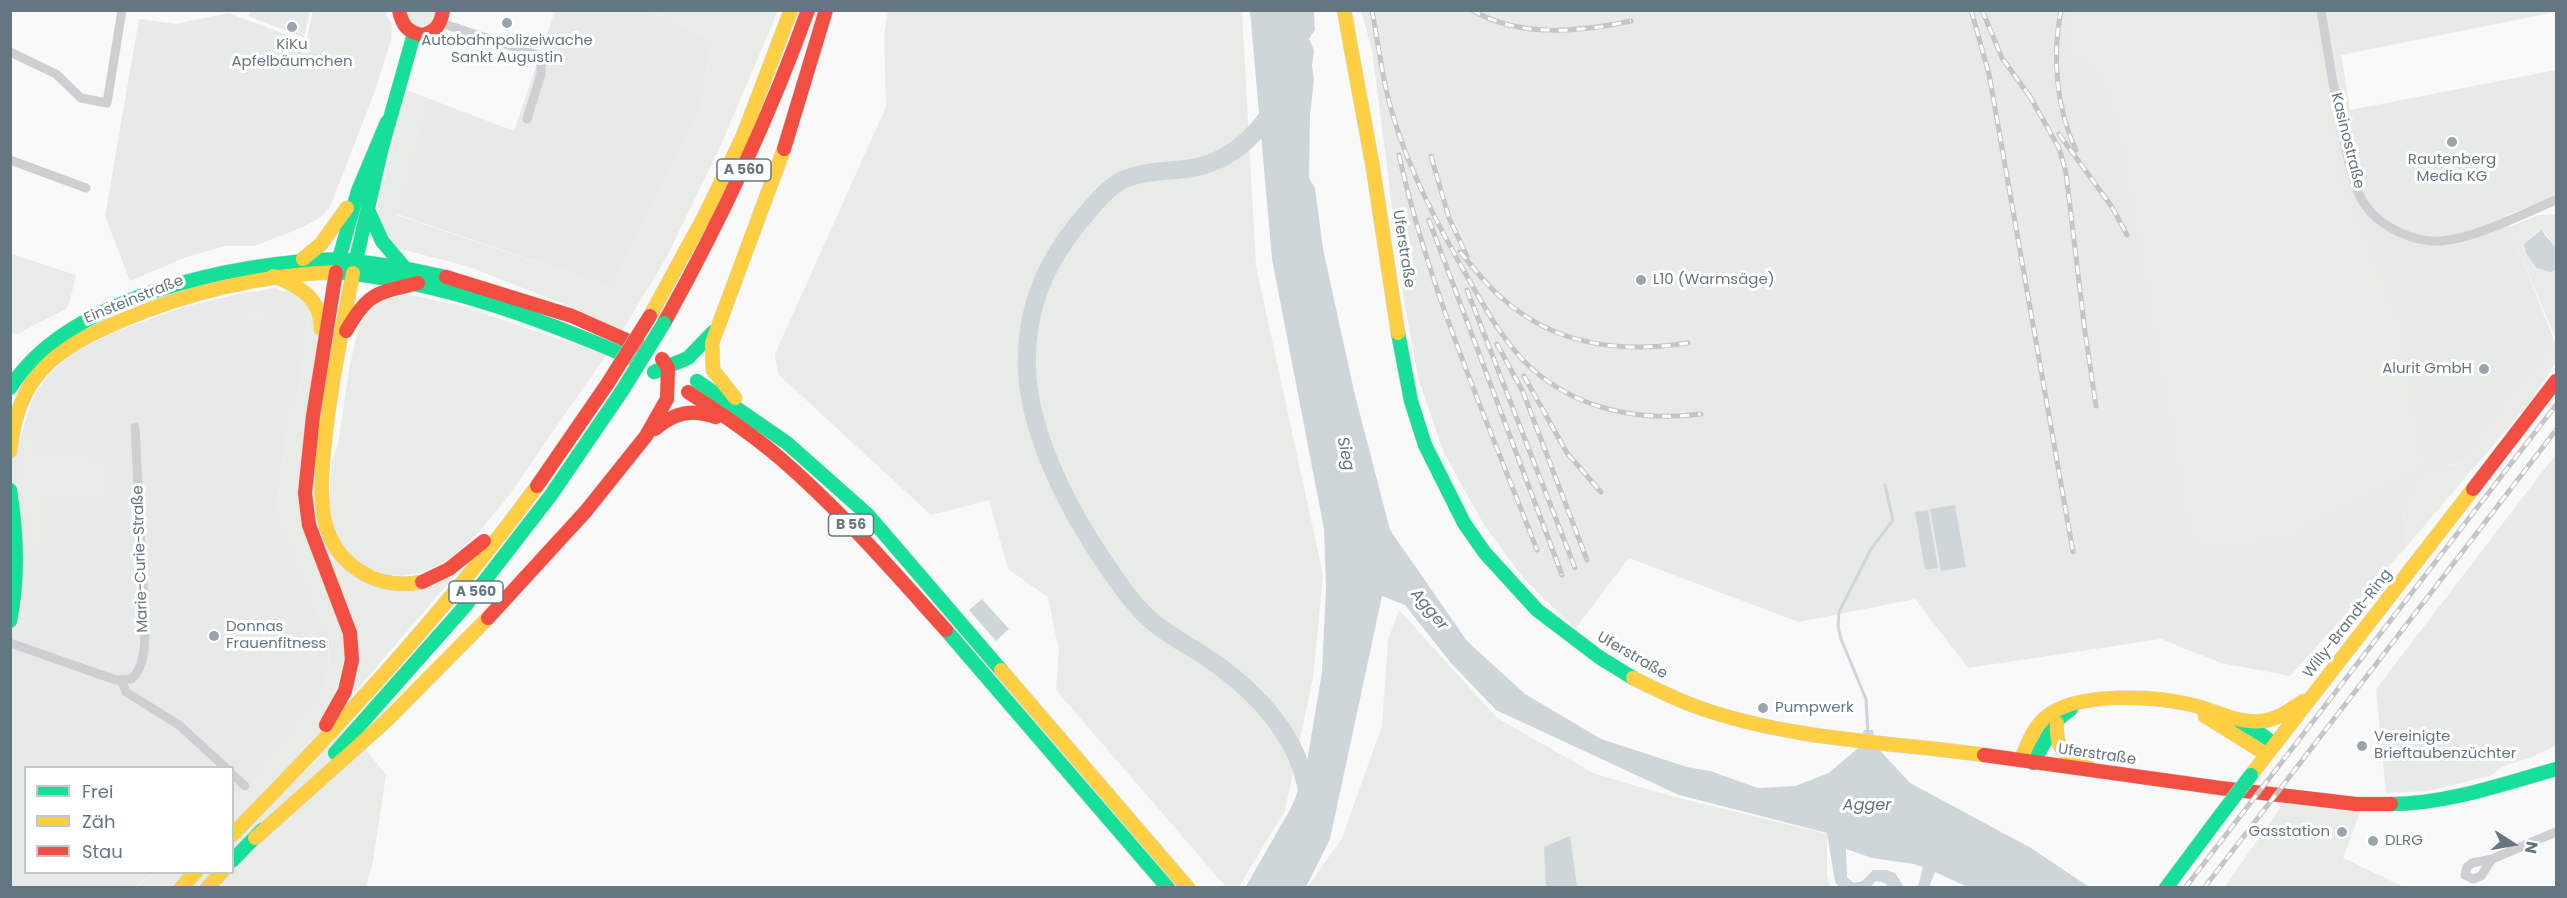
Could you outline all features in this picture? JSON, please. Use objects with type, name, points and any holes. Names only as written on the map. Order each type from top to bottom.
[{"type":"main road","points":[[399,10],[402,26],[414,34],[426,35],[432,32],[442,17]]},
{"type":"main road","name":"A 560","points":[[234,833],[379,679],[455,592],[522,506],[608,383],[650,316],[705,215],[743,136],[791,10]]},
{"type":"main road","name":"A 560","points":[[234,859],[312,778],[466,605],[551,495],[622,391],[664,323],[752,154],[808,10]]},
{"type":"main road","points":[[750,415],[713,370],[712,343],[779,165],[826,10]]},
{"type":"main road","name":"Uferstraße","points":[[1344,10],[1364,105],[1407,384],[1426,446],[1464,523],[1520,592],[1548,620],[1580,646],[1629,676],[1676,699],[1723,715],[1772,726],[2287,797],[2356,804],[2407,804],[2501,785],[2556,769]]},
{"type":"main road","points":[[288,778],[339,704],[350,674],[352,642],[347,619],[311,533],[306,507],[308,460],[320,369],[338,266],[358,191],[387,122],[414,34]]},
{"type":"main road","points":[[387,122],[341,338],[323,458],[322,497],[326,526],[331,540],[352,566],[366,576],[397,584],[411,584],[435,578],[460,562],[522,506]]},
{"type":"main road","points":[[303,259],[321,244],[358,191]]},
{"type":"main road","points":[[368,208],[374,230],[383,245],[404,267]]},
{"type":"main road","name":"Einsteinstraße","points":[[10,388],[27,363],[51,340],[135,299],[206,274],[270,262],[303,259],[338,266]]},
{"type":"main road","name":"Einsteinstraße","points":[[10,451],[12,432],[21,402],[40,372],[65,350],[123,321],[182,297],[273,276],[338,266]]},
{"type":"main road","name":"B 56","points":[[338,266],[404,267],[554,309],[617,334],[666,369],[688,392],[733,422],[780,458],[855,529],[997,689],[1168,888]]},
{"type":"main road","name":"B 56","points":[[355,266],[513,311],[593,341],[633,359],[697,381],[750,415],[825,474],[868,515],[1188,888]]},
{"type":"main road","points":[[273,276],[305,290],[315,302],[322,324],[320,369]]},
{"type":"main road","points":[[341,338],[356,314],[373,296],[382,291],[418,283]]},
{"type":"main road","points":[[255,838],[387,720],[465,644],[586,511],[646,436],[667,399],[666,369],[697,353],[716,328]]},
{"type":"main road","name":"Willy-Brandt-Ring","points":[[2166,888],[2253,770],[2556,381]]},
{"type":"main road","points":[[646,436],[668,417],[679,412],[698,411],[733,422]]},
{"type":"main road","points":[[10,490],[17,536],[18,571],[10,621]]},
{"type":"main road","points":[[2027,761],[2028,739],[2037,725],[2053,711],[2078,701],[2137,698],[2182,703],[2251,722],[2273,719],[2313,695]]},
{"type":"main road","points":[[2027,761],[2057,720],[2072,708],[2113,699]]},
{"type":"main road","points":[[2182,703],[2270,749]]},
{"type":"main road","points":[[2205,716],[2246,746],[2252,759],[2253,770]]},
{"type":"main road","points":[[2224,716],[2261,734],[2270,749]]},
{"type":"main road","points":[[2057,720],[2056,742],[2063,754],[2107,768],[2114,773]]},
{"type":"main road","points":[[181,888],[195,874]]},
{"type":"main road","points":[[207,888],[221,874]]},
{"type":"street","points":[[10,52],[56,74],[81,98],[107,103],[122,10]]},
{"type":"street","name":"Kasinostraße","points":[[2321,10],[2344,140],[2357,189],[2370,212],[2404,234],[2427,241],[2440,242],[2468,235],[2556,200]]},
{"type":"street","points":[[442,17],[535,54],[542,65],[541,74],[527,119]]},
{"type":"street","points":[[10,160],[86,188]]},
{"type":"street","name":"Marie-Curie-Straße","points":[[122,681],[131,679],[138,671],[145,635],[135,427]]},
{"type":"street","points":[[10,643],[122,681],[126,692],[179,725],[223,766]]},
{"type":"street","points":[[234,776],[245,786]]},
{"type":"street","points":[[2492,859],[2556,832]]},
{"type":"shaded area","points":[[406,10],[436,11],[435,18],[427,27],[417,27],[408,18]]},
{"type":"shaded area","points":[[2072,10],[2279,11],[2284,41],[2318,37],[2343,181],[2400,325],[2425,468],[2381,487],[2283,540],[2210,547],[2190,539],[2119,134],[2109,98],[2100,78],[2084,62],[2072,55],[2069,38]]},
{"type":"shaded area","name":"KiKu Apfelbäumchen","points":[[250,11],[310,11],[304,38],[248,16]]},
{"type":"shaded area","points":[[313,11],[388,11],[386,15],[392,24],[391,40],[375,91],[330,207],[321,217],[301,228],[254,246],[224,246],[184,258],[130,281],[105,216],[139,19],[175,24],[228,13],[306,42]]},
{"type":"shaded area","points":[[555,11],[649,11],[713,39],[701,109],[612,288],[397,214],[427,98],[514,131]]},
{"type":"shaded area","points":[[649,11],[778,11],[720,147],[665,260],[622,331],[574,308],[467,266],[400,249],[389,242],[379,225],[378,205],[406,90],[427,98],[397,215],[612,288],[701,109],[713,39]]},
{"type":"shaded area","points":[[888,11],[1242,11],[1256,266],[1323,575],[1313,678],[1285,810],[1239,887],[1226,887],[1056,690],[1059,651],[1048,597],[1008,569],[989,500],[931,515],[778,374],[775,354],[886,107],[884,36]]},
{"type":"shaded area","points":[[1361,11],[2556,11],[2341,55],[2350,110],[2556,70],[2556,196],[2505,216],[2556,345],[2463,461],[2449,465],[2403,511],[2407,546],[2290,676],[2221,663],[2161,639],[1968,668],[1915,599],[1799,622],[1629,558],[1575,629],[1525,580],[1484,525],[1444,453],[1419,381],[1404,301],[1372,49]]},
{"type":"shaded area","points":[[2339,38],[2347,40],[2349,53],[2341,55],[2352,121],[2345,119],[2331,40]]},
{"type":"shaded area","points":[[2538,215],[2556,215],[2556,248],[2545,232],[2538,231],[2524,244],[2526,253],[2536,268],[2550,272],[2556,271],[2556,340],[2509,227]]},
{"type":"shaded area","points":[[11,254],[76,275],[66,309],[17,334],[11,332]]},
{"type":"shaded area","points":[[276,288],[299,304],[302,314],[309,314],[297,412],[290,411],[276,514],[329,639],[328,670],[322,694],[246,793],[234,803],[234,766],[24,766],[24,874],[152,874],[136,887],[11,888],[11,439],[20,438],[34,395],[48,375],[73,353],[117,331],[183,307]]},
{"type":"shaded area","points":[[288,291],[304,296],[318,332],[300,471],[339,611],[347,654],[331,706],[386,775],[373,861],[366,887],[136,888],[152,874],[234,874],[234,803],[246,793],[322,694],[328,670],[329,639],[276,515],[290,411],[297,412],[309,314],[302,314],[299,304],[294,301],[243,303],[243,294]]},
{"type":"shaded area","points":[[407,294],[462,306],[606,355],[507,498],[480,531],[452,557],[437,566],[420,573],[400,576],[368,568],[350,555],[335,533],[329,501],[332,460],[338,444],[350,364],[360,322],[381,300]]},
{"type":"shaded area","points":[[261,312],[268,319],[268,328],[259,326],[242,316],[167,337],[174,331],[241,313]]},
{"type":"shaded area","points":[[2556,345],[2556,362],[2530,402],[2407,546],[2403,511],[2416,477],[2463,461]]},
{"type":"shaded area","points":[[32,437],[32,453],[106,458],[108,493],[101,494],[101,498],[43,501],[44,547],[29,547],[21,479],[22,439]]},
{"type":"shaded area","points":[[2556,454],[2556,746],[2504,766],[2490,776],[2427,791],[2386,793],[2376,689]]},
{"type":"shaded area","points":[[314,502],[361,579],[457,573],[354,693],[355,677],[320,540]]},
{"type":"shaded area","points":[[1399,610],[1497,718],[1595,774],[1678,798],[1827,834],[1827,875],[1830,887],[1307,888],[1342,838],[1382,726],[1388,640]]},
{"type":"shaded area","points":[[2284,802],[2361,810],[2343,858],[2404,887],[2224,888]]},
{"type":"water","points":[[1250,11],[1314,11],[1315,30],[1309,39],[1314,50],[1312,66],[1314,79],[1310,115],[1309,178],[1315,188],[1323,249],[1354,391],[1390,530],[1467,641],[1525,694],[1601,739],[1687,767],[1710,771],[1758,788],[1795,786],[1829,773],[1859,747],[1864,730],[1873,730],[1875,745],[1910,783],[2031,848],[2089,887],[1968,887],[1935,872],[1929,887],[1918,887],[1923,867],[1872,858],[1846,849],[1847,877],[1854,883],[1862,881],[1873,870],[1887,870],[1895,873],[1904,887],[1888,887],[1885,883],[1876,881],[1870,887],[1839,887],[1835,882],[1827,833],[1679,795],[1496,710],[1451,663],[1405,605],[1382,596],[1330,839],[1306,887],[1245,888],[1291,808],[1305,774],[1322,672],[1326,587],[1324,529],[1272,259]]},
{"type":"water","points":[[2541,230],[2556,248],[2556,271],[2550,272],[2536,268],[2526,253],[2524,244]]},
{"type":"water","points":[[1955,505],[1966,567],[1941,571],[1930,509]]},
{"type":"water","points":[[1928,510],[1938,568],[1925,570],[1915,512]]},
{"type":"water","points":[[982,599],[1009,629],[996,641],[969,610]]},
{"type":"water","points":[[1570,836],[1577,887],[1546,887],[1544,847]]},
{"type":"waterway","points":[[1275,106],[1259,128],[1230,154],[1205,165],[1145,173],[1127,178],[1111,187],[1078,223],[1055,257],[1038,293],[1029,332],[1028,381],[1033,410],[1052,468],[1095,549],[1125,592],[1147,617],[1219,666],[1264,707],[1277,723],[1297,758],[1308,797]]},
{"type":"waterway","points":[[1868,734],[1866,699],[1841,639],[1838,627],[1839,612],[1871,549],[1893,520],[1885,485]]},
{"type":"railway","points":[[1372,10],[1387,95],[1409,160],[1425,198],[1454,253],[1486,309],[1511,346],[1531,368],[1549,382],[1590,403],[1633,414],[1656,416],[1701,414]]},
{"type":"railway","points":[[1472,10],[1490,19],[1530,29],[1571,30],[1631,21]]},
{"type":"railway","points":[[1971,10],[1989,74],[2073,552]]},
{"type":"railway","points":[[1982,10],[2002,58],[2033,101]]},
{"type":"railway","points":[[2061,10],[2057,45],[2058,81],[2064,117],[2076,150]]},
{"type":"railway","points":[[2029,95],[2059,148],[2066,173],[2096,406]]},
{"type":"railway","points":[[2059,134],[2112,207],[2127,235]]},
{"type":"railway","points":[[1399,155],[1426,256],[1460,355],[1537,550]]},
{"type":"railway","points":[[1431,156],[1449,218],[1467,256]]},
{"type":"railway","points":[[1429,220],[1562,575]]},
{"type":"railway","points":[[1460,252],[1486,283],[1523,315],[1567,336],[1614,346],[1663,346],[1688,343]]},
{"type":"railway","points":[[1467,290],[1575,568]]},
{"type":"railway","points":[[1497,344],[1523,392],[1587,560]]},
{"type":"railway","points":[[1524,376],[1567,453],[1601,492]]},
{"type":"railway","points":[[2185,888],[2556,405]]},
{"type":"railway","points":[[2204,888],[2556,430]]},
{"type":"traffic: fast","points":[[356,260],[382,147],[414,34]]},
{"type":"traffic: fast","points":[[10,388],[37,356],[72,329],[113,308],[158,290],[253,267],[339,259],[358,191],[387,122]]},
{"type":"traffic: fast","points":[[368,210],[382,241],[404,267]]},
{"type":"traffic: fast","points":[[446,277],[399,267],[339,259],[336,272],[376,277],[451,293],[525,316],[634,359]]},
{"type":"traffic: fast","points":[[622,391],[664,323]]},
{"type":"traffic: fast","points":[[654,372],[688,358],[713,332]]},
{"type":"traffic: fast","points":[[1398,333],[1411,401],[1425,445],[1464,523],[1485,553],[1537,610],[1599,657],[1633,678]]},
{"type":"traffic: fast","points":[[697,381],[787,443],[868,515],[1001,670]]},
{"type":"traffic: fast","points":[[335,753],[466,605],[551,495],[622,391]]},
{"type":"traffic: fast","points":[[10,490],[16,556],[15,588],[10,621]]},
{"type":"traffic: fast","points":[[946,630],[1168,888]]},
{"type":"traffic: fast","points":[[2033,763],[2057,720],[2071,709]]},
{"type":"traffic: fast","points":[[2239,723],[2261,734],[2274,744]]},
{"type":"traffic: fast","points":[[2391,804],[2453,797],[2556,769]]},
{"type":"traffic: fast","points":[[2222,813],[2251,775]]},
{"type":"traffic: fast","points":[[2166,888],[2222,813]]},
{"type":"traffic: fast","points":[[234,859],[262,830]]},
{"type":"traffic: slow","points":[[650,316],[705,215],[743,136],[791,10]]},
{"type":"traffic: slow","points":[[1344,10],[1373,168],[1398,333]]},
{"type":"traffic: slow","points":[[735,398],[713,370],[712,343],[784,149]]},
{"type":"traffic: slow","points":[[303,259],[321,244],[347,208]]},
{"type":"traffic: slow","points":[[10,451],[19,408],[34,380],[58,355],[87,337],[144,311],[198,294],[252,281],[336,272]]},
{"type":"traffic: slow","points":[[353,273],[326,430],[322,485],[324,517],[336,548],[359,570],[373,578],[388,582],[405,584],[422,582]]},
{"type":"traffic: slow","points":[[273,276],[292,284],[313,301],[320,318],[321,329]]},
{"type":"traffic: slow","points":[[234,833],[391,666],[466,578],[537,486]]},
{"type":"traffic: slow","points":[[2251,775],[2473,489]]},
{"type":"traffic: slow","points":[[255,838],[387,720],[488,618]]},
{"type":"traffic: slow","points":[[1001,670],[1188,888]]},
{"type":"traffic: slow","points":[[1633,678],[1700,708],[1770,727],[1841,739],[1984,755]]},
{"type":"traffic: slow","points":[[2021,760],[2041,721],[2060,709],[2096,699],[2158,699],[2193,705],[2245,721],[2263,721],[2274,718],[2304,701]]},
{"type":"traffic: slow","points":[[2205,716],[2266,754]]},
{"type":"traffic: slow","points":[[2057,723],[2058,739],[2063,750],[2072,757],[2087,762]]},
{"type":"traffic: slow","points":[[181,888],[194,874]]},
{"type":"traffic: slow","points":[[207,888],[220,874]]},
{"type":"traffic: jam","points":[[399,10],[406,27],[422,35],[437,27],[443,10]]},
{"type":"traffic: jam","points":[[664,323],[705,247],[742,170],[777,91],[808,10]]},
{"type":"traffic: jam","points":[[784,149],[826,10]]},
{"type":"traffic: jam","points":[[326,725],[345,691],[352,660],[350,633],[309,525],[305,493],[313,416],[336,272]]},
{"type":"traffic: jam","points":[[446,277],[572,316],[644,348]]},
{"type":"traffic: jam","points":[[346,331],[361,308],[375,296],[418,283]]},
{"type":"traffic: jam","points":[[608,383],[650,316]]},
{"type":"traffic: jam","points":[[488,618],[586,511],[646,436],[667,399],[668,368],[662,359]]},
{"type":"traffic: jam","points":[[2473,489],[2556,381]]},
{"type":"traffic: jam","points":[[537,486],[608,383]]},
{"type":"traffic: jam","points":[[688,392],[759,441],[825,499],[946,630]]},
{"type":"traffic: jam","points":[[655,429],[669,419],[684,414],[699,413],[716,417]]},
{"type":"traffic: jam","points":[[422,582],[449,569],[484,541]]},
{"type":"traffic: jam","points":[[1984,755],[2220,788],[2356,804],[2391,804]]},
{"type":"place","name":"Autobahnpolizeiwache Sankt Augustin","points":[[507,23]]},
{"type":"place","name":"KiKu Apfelbäumchen","points":[[292,27]]},
{"type":"place","name":"Rautenberg Media KG","points":[[2452,142]]},
{"type":"place","name":"L10 (Warmsäge)","points":[[1641,280]]},
{"type":"place","name":"Alurit GmbH","points":[[2484,369]]},
{"type":"place","name":"Donnas Frauenfitness","points":[[214,636]]},
{"type":"place","name":"Pumpwerk","points":[[1763,708]]},
{"type":"place","name":"Vereinigte Brieftaubenzüchter","points":[[2362,746]]},
{"type":"place","name":"Gasstation","points":[[2342,832]]},
{"type":"place","name":"DLRG","points":[[2373,841]]},
{"type":"water label","name":"Sieg","points":[[1345,454]]},
{"type":"water label","name":"Agger","points":[[1429,610]]},
{"type":"water label","name":"Agger","points":[[1867,806]]}]
